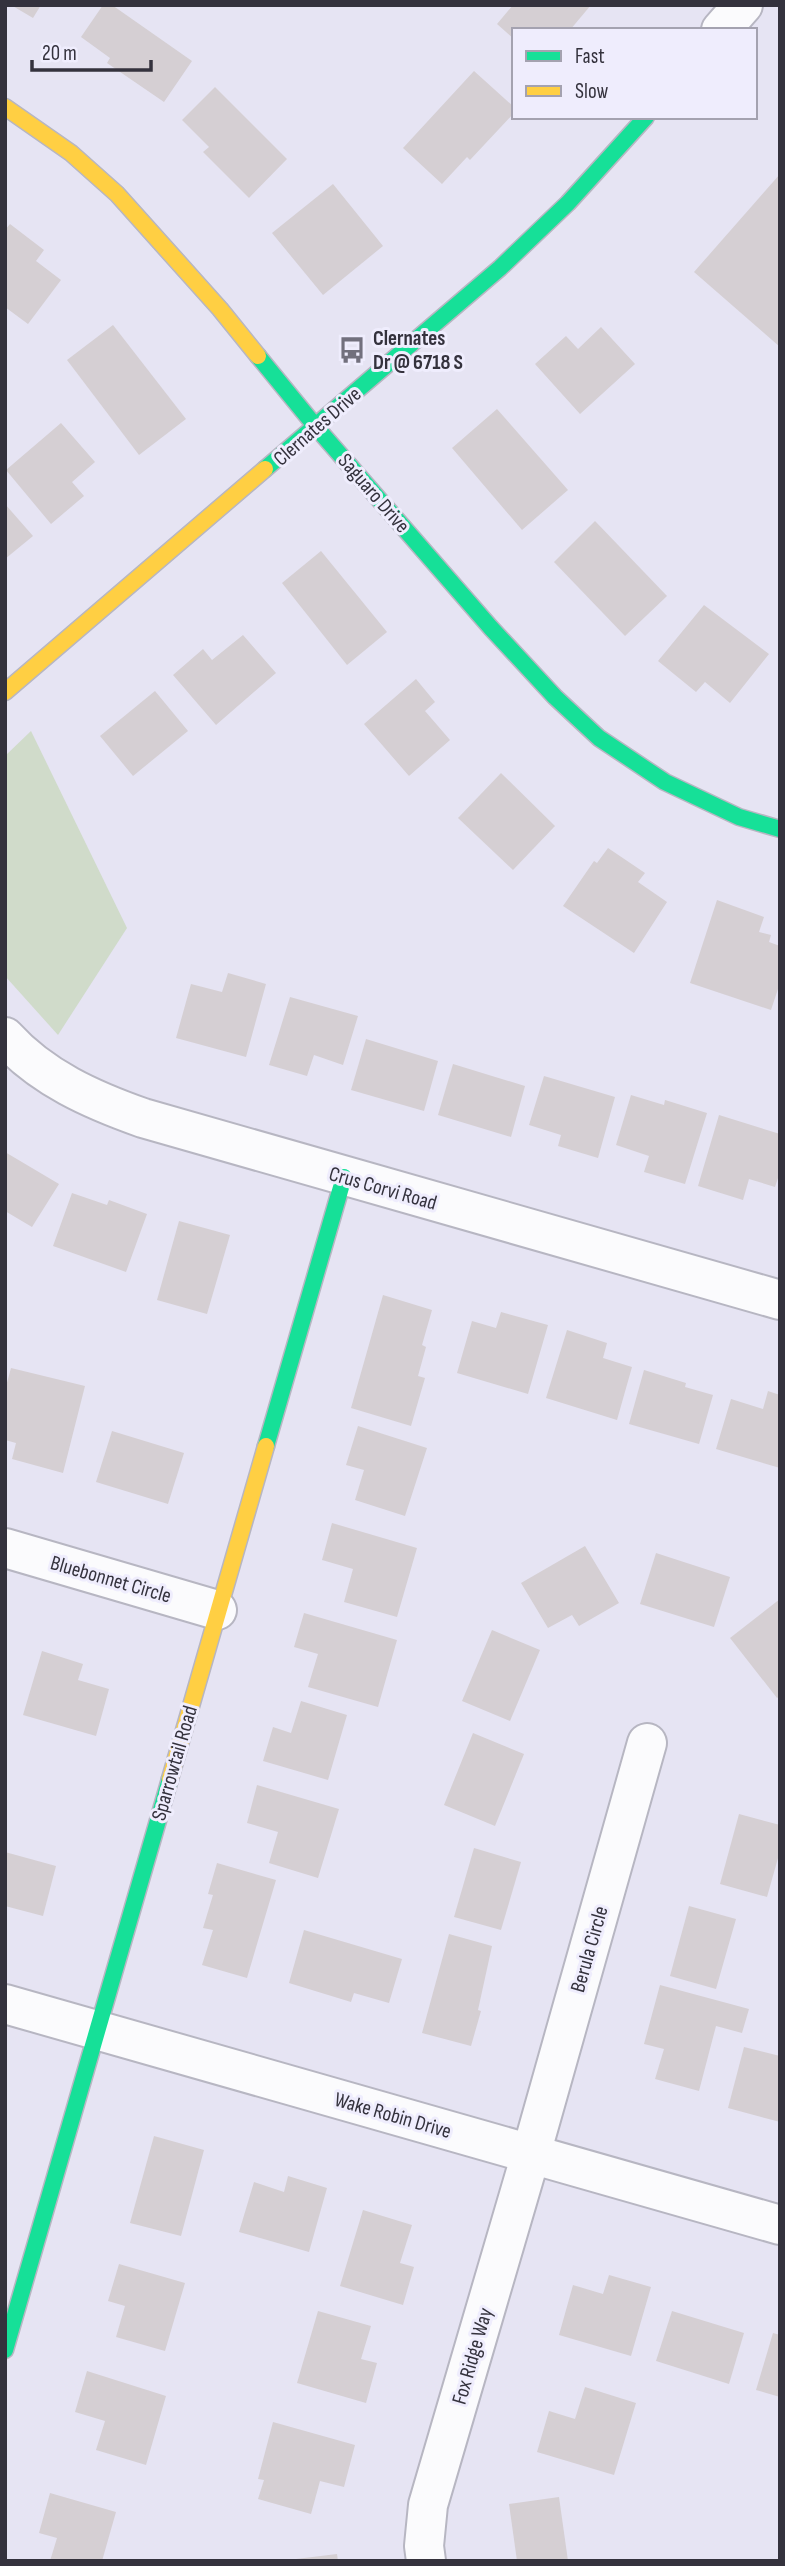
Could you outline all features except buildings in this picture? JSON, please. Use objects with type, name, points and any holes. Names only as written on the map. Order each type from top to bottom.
[{"type":"street","points":[[723,28],[743,5]]},
{"type":"street","name":"Saguaro Drive","points":[[5,107],[71,153],[117,194],[220,309],[316,427],[491,628],[555,697],[599,738],[665,782],[739,817],[780,829]]},
{"type":"street","name":"Clernates Drive","points":[[5,692],[526,244],[605,165],[644,119]]},
{"type":"street","name":"Crus Corvi Road","points":[[5,1037],[52,1077],[95,1101],[143,1118],[780,1300]]},
{"type":"street","name":"Sparrowtail Road","points":[[5,2350],[344,1177]]},
{"type":"street","name":"Bluebonnet Circle","points":[[5,1548],[217,1610]]},
{"type":"street","name":"Berula Circle","points":[[531,2154],[647,1743]]},
{"type":"street","name":"Wake Robin Drive","points":[[5,2004],[780,2225]]},
{"type":"street","name":"Fox Ridge Way","points":[[426,2561],[424,2546],[428,2505],[531,2154]]},
{"type":"green space","points":[[31,731],[127,928],[58,1035],[5,976],[5,756]]},
{"type":"traffic: fast","points":[[265,469],[500,268],[568,203],[644,119]]},
{"type":"traffic: fast","points":[[258,356],[316,427],[491,628],[555,697],[599,738],[665,782],[739,817],[780,829]]},
{"type":"traffic: fast","points":[[266,1446],[344,1177]]},
{"type":"traffic: fast","points":[[5,2350],[170,1779]]},
{"type":"traffic: slow","points":[[5,107],[71,153],[117,194],[220,309],[258,356]]},
{"type":"traffic: slow","points":[[5,692],[265,469]]},
{"type":"traffic: slow","points":[[170,1779],[266,1446]]},
{"type":"place","name":"Clernates Dr @ 6718 S","points":[[352,350]]}]
